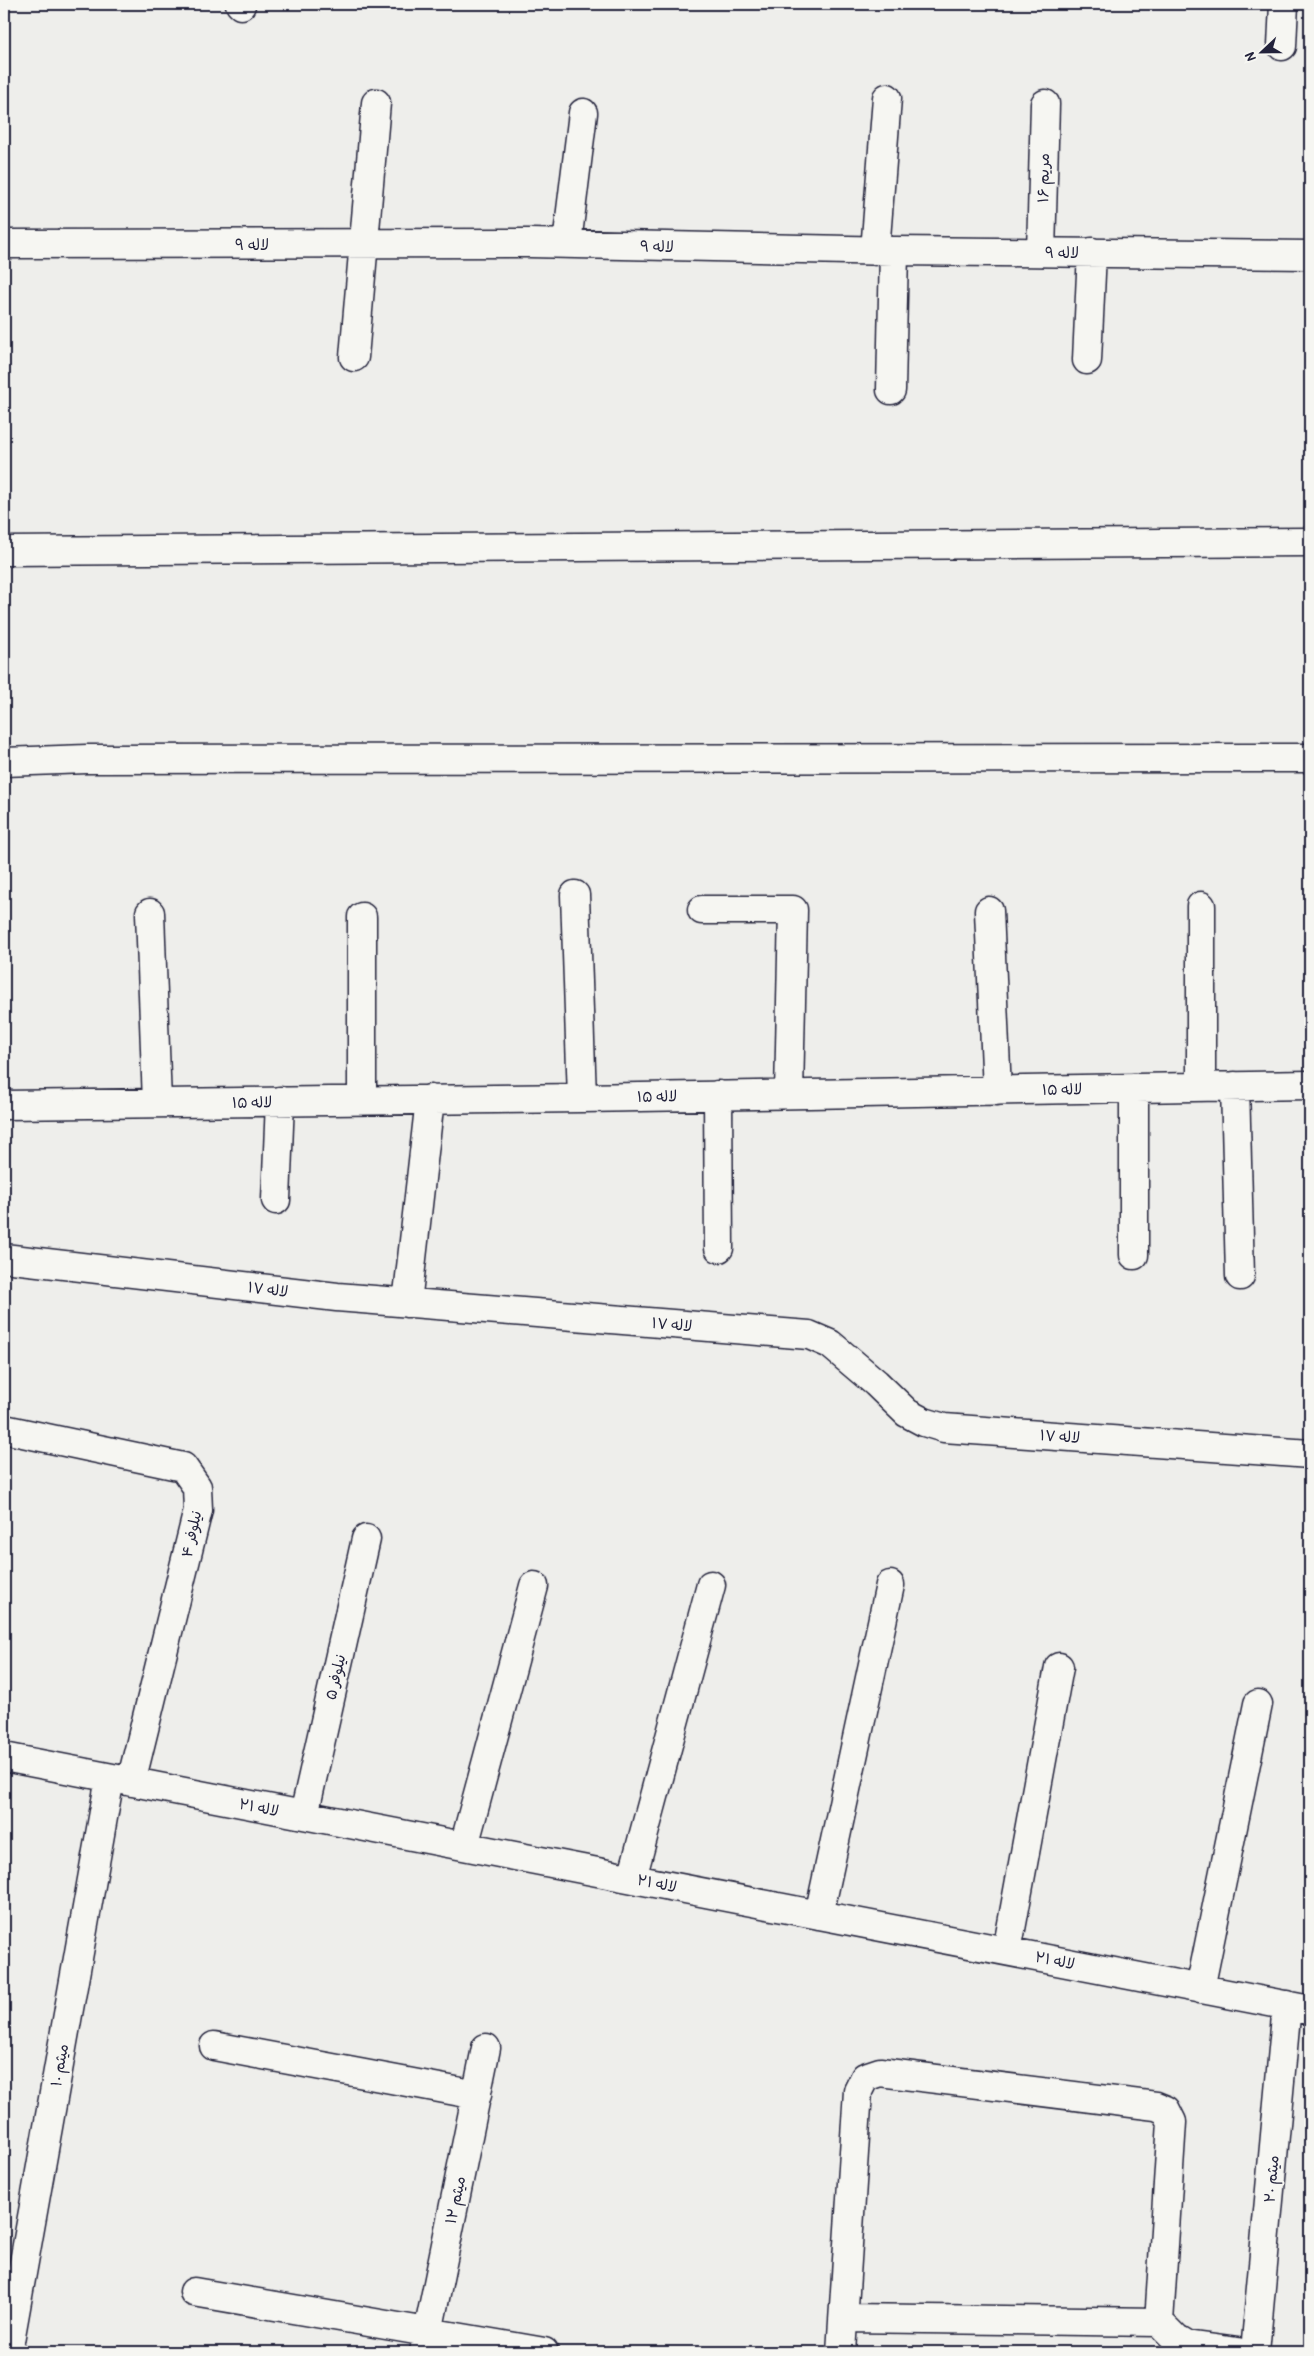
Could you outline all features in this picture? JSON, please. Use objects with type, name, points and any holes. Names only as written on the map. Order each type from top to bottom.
[{"type":"street","points":[[1282,46],[1284,4]]},
{"type":"street","points":[[887,98],[885,251],[891,390]]},
{"type":"street","points":[[354,357],[376,103]]},
{"type":"street","name":"مریم ۱۶","points":[[1041,252],[1045,104]]},
{"type":"street","points":[[567,243],[583,113]]},
{"type":"street","name":"لاله ۹","points":[[4,244],[567,243],[885,251],[1310,254]]},
{"type":"street","points":[[1087,360],[1092,252]]},
{"type":"street","points":[[4,551],[1310,542]]},
{"type":"street","points":[[4,762],[87,759],[1310,758]]},
{"type":"street","points":[[575,895],[582,1098]]},
{"type":"street","points":[[1201,906],[1201,1087]]},
{"type":"street","points":[[702,910],[793,910],[789,1094]]},
{"type":"street","points":[[989,911],[997,1091]]},
{"type":"street","points":[[150,913],[157,1103]]},
{"type":"street","points":[[362,917],[362,1100]]},
{"type":"street","name":"لاله ۱۵","points":[[4,1105],[582,1098],[1310,1085]]},
{"type":"street","points":[[1235,1086],[1240,1276]]},
{"type":"street","points":[[1134,1088],[1134,1254]]},
{"type":"street","points":[[718,1095],[719,1248]]},
{"type":"street","points":[[407,1303],[430,1099]]},
{"type":"street","points":[[276,1200],[280,1101]]},
{"type":"street","name":"لاله ۱۷","points":[[4,1258],[337,1297],[809,1335],[830,1344],[876,1382],[907,1413],[924,1422],[944,1428],[1310,1454]]},
{"type":"street","name":"نیلوفر ۴","points":[[4,1429],[183,1467],[197,1488],[198,1510],[121,1780]]},
{"type":"street","name":"نیلوفر ۵","points":[[304,1815],[366,1539]]},
{"type":"street","points":[[632,1878],[711,1585]]},
{"type":"street","points":[[819,1915],[890,1585]]},
{"type":"street","points":[[464,1846],[534,1586]]},
{"type":"street","points":[[1007,1951],[1059,1668]]},
{"type":"street","points":[[1200,1988],[1258,1704]]},
{"type":"street","name":"لاله ۲۱","points":[[4,1757],[1299,2007]]},
{"type":"street","name":"میثم ۱۰","points":[[8,2352],[121,1780]]},
{"type":"street","name":"میثم ۲۰","points":[[1255,2352],[1299,2007]]},
{"type":"street","points":[[214,2046],[477,2095]]},
{"type":"street","name":"میثم ۱۲","points":[[426,2342],[486,2048]]},
{"type":"street","points":[[841,2352],[845,2318],[858,2091],[865,2077],[880,2072],[1156,2106],[1166,2110],[1172,2122],[1159,2322]]},
{"type":"street","points":[[194,2292],[426,2342],[544,2352]]},
{"type":"street","points":[[845,2318],[1159,2322],[1176,2339],[1186,2345],[1238,2352]]}]
